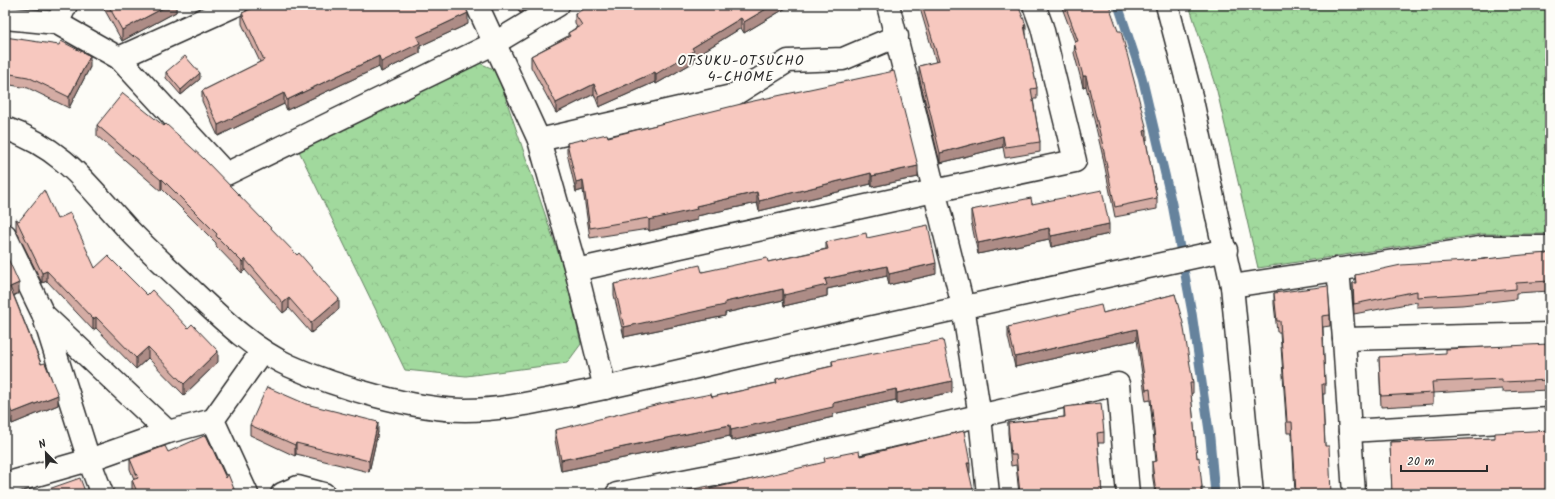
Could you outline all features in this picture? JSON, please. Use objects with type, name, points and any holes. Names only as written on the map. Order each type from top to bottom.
[{"type":"street","points":[[119,58],[236,5]]},
{"type":"street","points":[[477,5],[539,140],[576,270],[605,388]]},
{"type":"street","points":[[5,18],[61,14],[119,58],[226,174],[495,43],[558,5]]},
{"type":"street","points":[[888,5],[897,36],[963,306],[980,416],[988,494]]},
{"type":"street","points":[[576,270],[934,190],[1075,161],[1042,27],[1034,5]]},
{"type":"street","points":[[1167,5],[1192,100],[1226,250],[1232,286],[1252,494]]},
{"type":"street","points":[[539,140],[732,96],[788,61],[843,59],[897,36]]},
{"type":"street","points":[[5,128],[28,136],[56,154],[77,171],[129,230],[230,327],[262,351],[292,367],[327,380],[389,398],[434,408],[464,410],[513,407],[605,388],[963,306],[1226,250]]},
{"type":"street","points":[[5,235],[43,314],[89,460],[102,494]]},
{"type":"street","points":[[1232,286],[1485,247],[1550,247]]},
{"type":"street","points":[[1338,270],[1354,494]]},
{"type":"street","points":[[43,314],[168,432]]},
{"type":"street","points":[[1344,339],[1550,334]]},
{"type":"street","points":[[8,483],[89,460],[168,432],[213,420],[262,351]]},
{"type":"street","points":[[617,494],[755,467],[1118,384],[1128,494]]},
{"type":"street","points":[[1350,431],[1550,419]]},
{"type":"street","points":[[213,420],[247,494]]},
{"type":"street","points":[[282,494],[298,487],[324,494]]},
{"type":"green space","points":[[1189,5],[1550,5],[1550,234],[1482,234],[1258,268],[1217,91]]},
{"type":"green space","points":[[477,62],[496,70],[565,273],[581,344],[567,363],[466,376],[405,370],[299,151]]},
{"type":"building","points":[[108,5],[169,5],[122,30]]},
{"type":"building","points":[[260,5],[464,5],[468,13],[417,37],[420,43],[381,62],[379,56],[287,100],[284,93],[218,125],[202,91],[264,60],[242,13]]},
{"type":"building","points":[[590,5],[773,5],[744,22],[741,18],[692,48],[694,51],[656,74],[655,72],[599,97],[594,84],[556,103],[531,56],[570,36],[568,33],[582,25],[575,14]]},
{"type":"building","points":[[922,5],[1018,5],[1026,25],[1024,25],[1037,88],[1031,89],[1040,142],[1005,147],[1003,136],[940,153],[919,66],[939,61]]},
{"type":"building","points":[[1065,5],[1109,5],[1118,31],[1121,31],[1147,130],[1144,131],[1157,198],[1115,207],[1102,142],[1086,76],[1083,76],[1074,42],[1078,41]]},
{"type":"building","points":[[5,37],[59,45],[61,41],[90,56],[69,97],[28,77],[5,73]]},
{"type":"building","points":[[185,56],[200,73],[181,90],[166,72]]},
{"type":"building","points":[[894,71],[918,166],[872,176],[871,173],[759,201],[757,192],[696,206],[697,209],[649,220],[648,218],[590,228],[583,180],[576,182],[567,143],[607,134],[608,137],[749,102]]},
{"type":"building","points":[[123,93],[164,126],[166,124],[204,159],[297,255],[299,253],[339,299],[311,323],[289,298],[283,303],[245,259],[242,262],[216,236],[217,234],[162,179],[161,180],[97,125]]},
{"type":"building","points":[[44,190],[57,219],[70,213],[95,268],[108,256],[147,295],[152,290],[188,328],[192,324],[218,351],[184,384],[148,347],[136,358],[96,317],[93,319],[47,271],[42,273],[16,219],[19,221]]},
{"type":"building","points":[[1102,190],[1109,224],[1051,236],[1049,228],[978,243],[971,210],[1031,198],[1032,204]]},
{"type":"building","points":[[928,225],[936,263],[889,274],[887,266],[825,279],[827,285],[784,295],[783,289],[725,302],[725,305],[624,327],[614,284],[700,265],[702,272],[767,258],[768,262],[828,249],[826,242],[866,233],[867,238]]},
{"type":"building","points":[[5,252],[19,283],[10,287],[41,364],[45,363],[58,395],[12,413],[5,395]]},
{"type":"building","points":[[1550,253],[1550,281],[1516,283],[1516,289],[1462,294],[1417,297],[1417,291],[1354,304],[1353,283],[1356,283],[1355,275],[1401,265],[1467,261]]},
{"type":"building","points":[[1328,286],[1330,315],[1322,316],[1325,384],[1322,384],[1325,446],[1329,446],[1331,494],[1296,494],[1292,422],[1287,422],[1280,321],[1277,321],[1274,293]]},
{"type":"building","points":[[1175,294],[1183,323],[1193,383],[1190,383],[1197,458],[1199,457],[1202,487],[1201,494],[1156,494],[1152,462],[1157,461],[1150,389],[1146,390],[1137,329],[1015,357],[1008,327],[1101,305],[1103,313]]},
{"type":"building","points":[[943,340],[952,381],[897,393],[896,389],[833,403],[833,407],[731,430],[730,425],[561,460],[555,430],[659,404],[711,394],[712,397],[777,383],[776,379],[833,366],[832,361]]},
{"type":"building","points":[[1549,344],[1550,380],[1502,382],[1502,379],[1432,382],[1433,393],[1381,396],[1379,357],[1446,353],[1446,349]]},
{"type":"building","points":[[267,387],[306,404],[378,422],[369,461],[296,443],[295,445],[250,425]]},
{"type":"building","points":[[1101,403],[1104,432],[1097,433],[1102,494],[1020,494],[1016,455],[1011,455],[1008,423],[1065,417],[1064,407]]},
{"type":"building","points":[[1550,430],[1550,494],[1392,494],[1390,442],[1495,438],[1495,433]]},
{"type":"building","points":[[964,431],[970,463],[967,463],[974,494],[668,494],[709,486],[710,489],[825,462],[824,458],[859,451],[860,456]]},
{"type":"building","points":[[206,435],[226,478],[228,474],[236,494],[138,494],[132,480],[138,478],[130,459],[165,446],[168,452]]},
{"type":"building","points":[[80,478],[86,494],[48,494],[46,490]]},
{"type":"waterway","points":[[1118,5],[1142,77],[1172,204],[1192,313],[1210,438],[1215,494]]},
{"type":"district","name":"OTSUKU-OTSUCHO 4-CHOME","points":[[741,68]]}]
